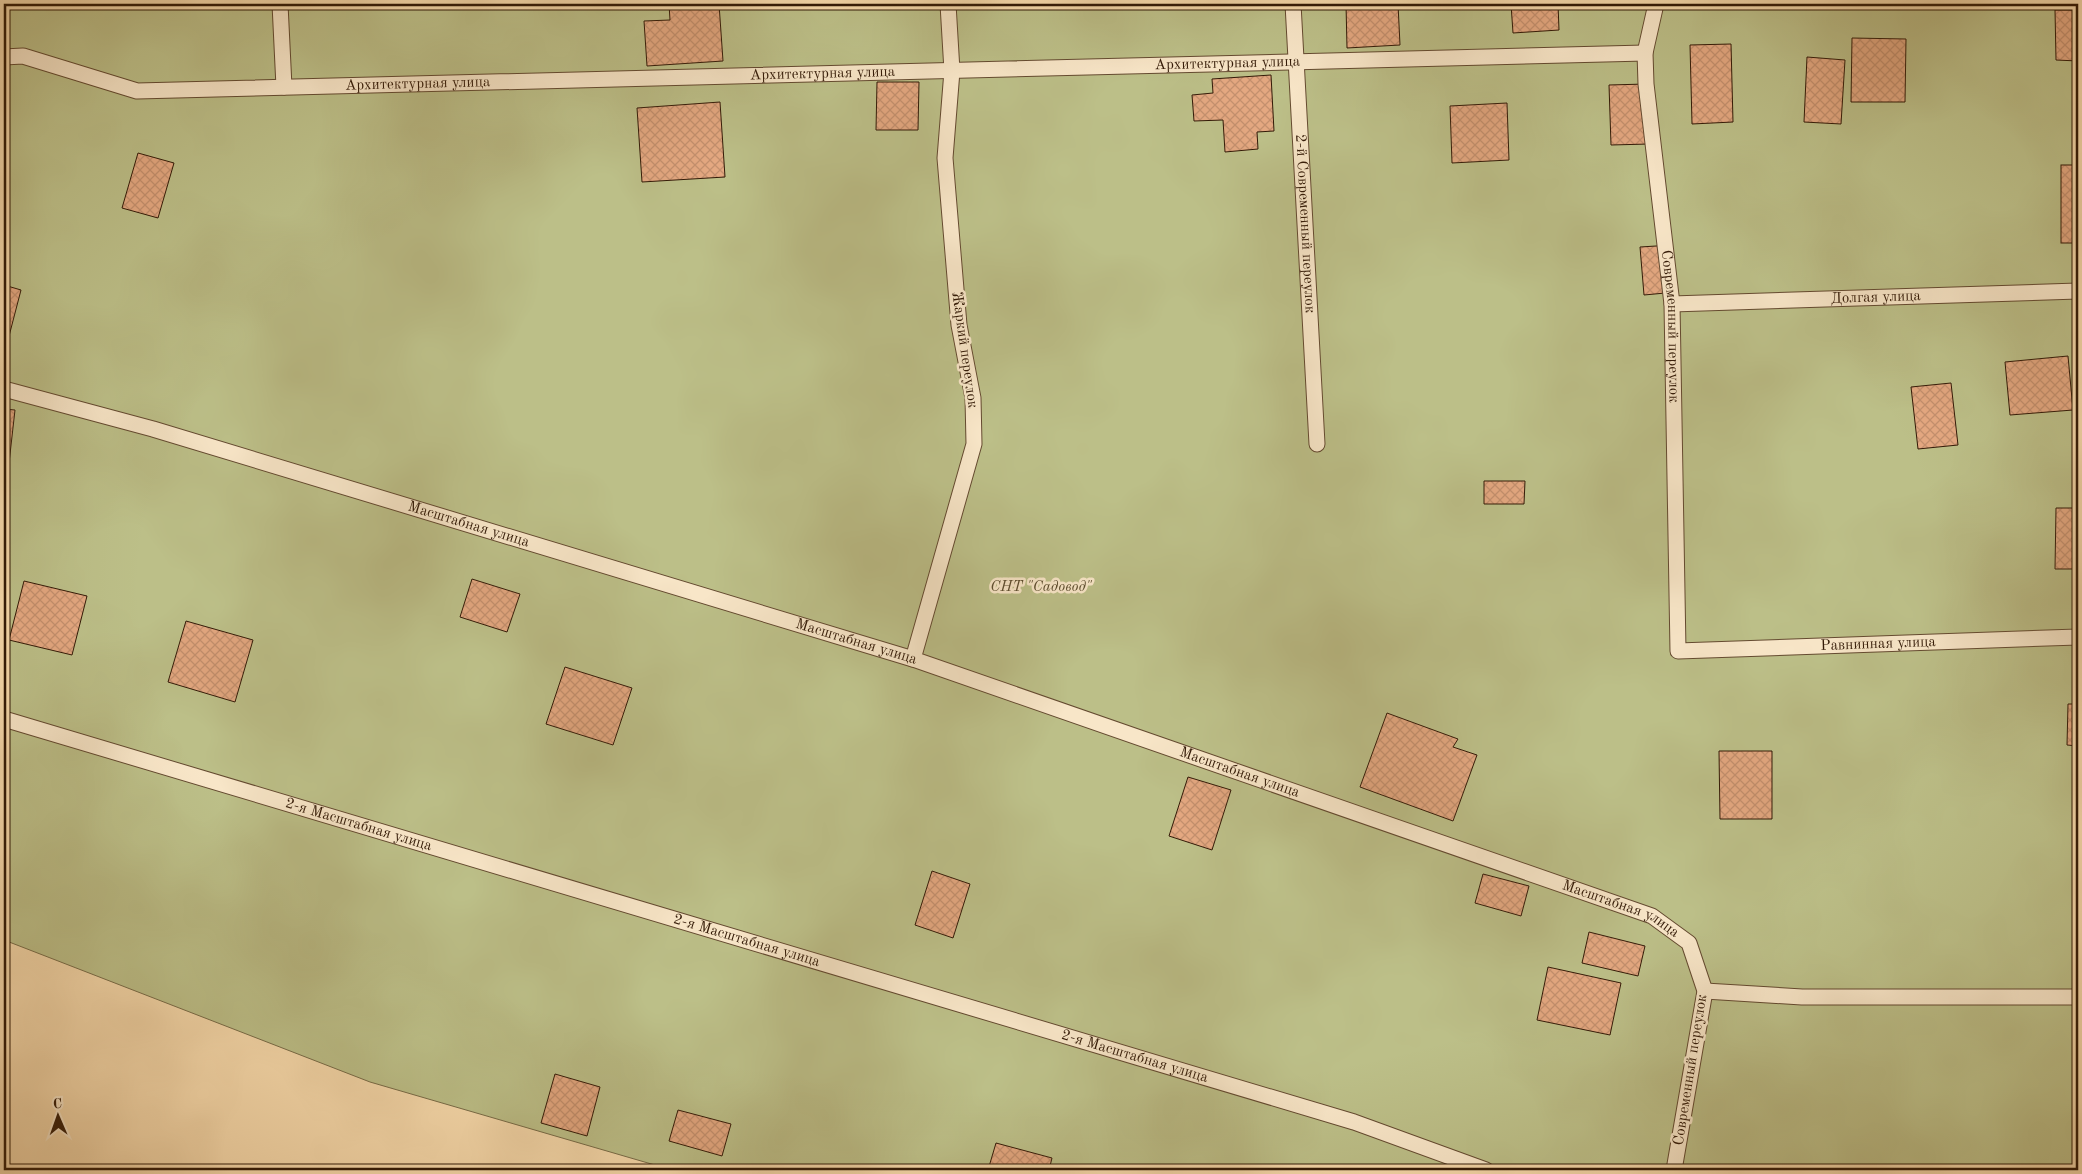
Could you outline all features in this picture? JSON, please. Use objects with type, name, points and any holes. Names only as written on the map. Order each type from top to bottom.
[{"type":"lane","points":[[280,4],[284,87]]},
{"type":"lane","name":"Жаркий переулок","points":[[913,659],[974,444],[973,398],[958,325],[945,158],[952,71],[948,4]]},
{"type":"lane","name":"2-й Современный переулок","points":[[1293,4],[1317,444]]},
{"type":"lane","name":"Современный переулок","points":[[1656,4],[1645,53],[1646,84],[1672,304],[1678,651]]},
{"type":"lane","name":"Архитектурная улица","points":[[4,57],[24,56],[137,91],[1645,53]]},
{"type":"lane","name":"Долгая улица","points":[[1672,304],[2078,291]]},
{"type":"lane","name":"Масштабная улица","points":[[4,389],[153,429],[913,659],[1652,916],[1689,943]]},
{"type":"lane","name":"Равнинная улица","points":[[1678,651],[2078,637]]},
{"type":"lane","name":"2-я Масштабная улица","points":[[4,720],[1354,1122],[1486,1170]]},
{"type":"lane","name":"Современный переулок","points":[[1674,1170],[1705,991],[1689,943]]},
{"type":"lane","points":[[1705,991],[1802,997],[2078,996]]},
{"type":"green space","name":"СНТ \"Садовод\"","points":[[4,4],[2078,4],[2078,1170],[672,1170],[370,1082],[4,940]]},
{"type":"building","points":[[669,4],[719,4],[723,61],[647,66],[644,21],[670,20]]},
{"type":"building","points":[[1346,4],[1398,4],[1400,45],[1347,48]]},
{"type":"building","points":[[1511,4],[1558,4],[1559,30],[1513,33]]},
{"type":"building","points":[[2055,10],[2078,10],[2078,61],[2056,60]]},
{"type":"building","points":[[1852,38],[1906,39],[1905,102],[1851,102]]},
{"type":"building","points":[[1731,44],[1733,122],[1692,124],[1690,45]]},
{"type":"building","points":[[1807,57],[1845,60],[1841,124],[1804,122]]},
{"type":"building","points":[[1271,75],[1274,131],[1257,132],[1258,149],[1225,152],[1223,120],[1194,121],[1192,95],[1213,93],[1212,79]]},
{"type":"building","points":[[877,82],[919,82],[918,130],[876,130]]},
{"type":"building","points":[[1646,84],[1649,144],[1611,145],[1609,85]]},
{"type":"building","points":[[720,102],[725,177],[642,182],[637,108]]},
{"type":"building","points":[[1507,103],[1509,160],[1452,163],[1450,106]]},
{"type":"building","points":[[138,153],[174,163],[158,218],[122,208]]},
{"type":"building","points":[[2061,165],[2078,165],[2078,243],[2061,243]]},
{"type":"building","points":[[1672,245],[1676,292],[1644,295],[1640,247]]},
{"type":"building","points":[[4,285],[21,290],[8,340],[4,339]]},
{"type":"building","points":[[2068,356],[2073,410],[2010,415],[2005,362]]},
{"type":"building","points":[[1951,383],[1958,445],[1918,449],[1911,387]]},
{"type":"building","points":[[4,409],[15,410],[9,463],[4,462]]},
{"type":"building","points":[[1484,481],[1525,481],[1524,504],[1484,504]]},
{"type":"building","points":[[2056,508],[2078,508],[2078,569],[2055,569]]},
{"type":"building","points":[[472,579],[520,594],[507,632],[460,617]]},
{"type":"building","points":[[24,581],[87,596],[72,655],[9,640]]},
{"type":"building","points":[[186,621],[253,640],[235,702],[168,682]]},
{"type":"building","points":[[565,667],[632,688],[613,745],[546,724]]},
{"type":"building","points":[[2068,704],[2078,704],[2078,746],[2067,745]]},
{"type":"building","points":[[1387,713],[1458,739],[1453,747],[1477,755],[1453,821],[1360,787]]},
{"type":"building","points":[[1719,751],[1772,751],[1772,819],[1720,819]]},
{"type":"building","points":[[1188,777],[1231,790],[1212,850],[1169,836]]},
{"type":"building","points":[[932,871],[970,884],[953,938],[915,925]]},
{"type":"building","points":[[1483,874],[1529,886],[1521,916],[1475,903]]},
{"type":"building","points":[[1589,932],[1645,946],[1638,976],[1582,963]]},
{"type":"building","points":[[1548,967],[1621,983],[1610,1035],[1537,1020]]},
{"type":"building","points":[[555,1074],[600,1087],[587,1136],[541,1123]]},
{"type":"building","points":[[678,1110],[731,1124],[722,1156],[669,1141]]},
{"type":"building","points":[[996,1143],[1052,1158],[1049,1170],[988,1170]]}]
